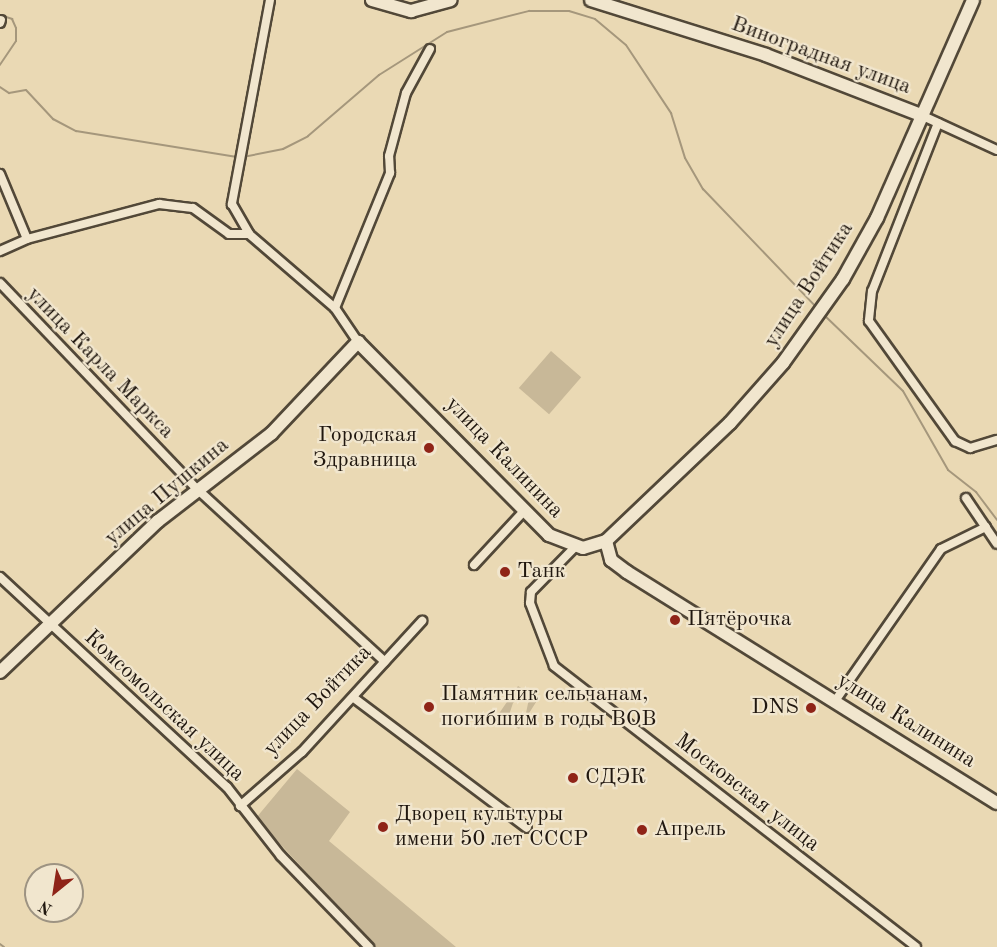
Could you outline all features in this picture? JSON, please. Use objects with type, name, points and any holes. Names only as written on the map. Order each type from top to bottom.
[{"type":"main road","points":[[372,0],[411,11],[444,1]]},
{"type":"main road","name":"Виноградная улица","points":[[596,0],[766,55],[922,116]]},
{"type":"main road","name":"улица Войтика","points":[[606,542],[730,423],[810,326],[843,279],[922,116],[973,0]]},
{"type":"main road","name":"улица Пушкина","points":[[0,672],[197,489],[271,434],[358,342]]},
{"type":"main road","name":"улица Калинина","points":[[358,342],[561,544],[575,547],[606,542],[611,560],[627,572],[997,803]]},
{"type":"street","name":"улица Калинина","points":[[270,0],[235,171],[232,204],[249,234],[334,308],[358,342]]},
{"type":"street","points":[[334,308],[390,173],[388,156],[406,93],[430,49]]},
{"type":"street","name":"Виноградная улица","points":[[922,116],[997,150]]},
{"type":"street","points":[[938,123],[872,291],[869,321],[955,441],[970,448],[997,440]]},
{"type":"street","points":[[0,174],[27,239]]},
{"type":"street","points":[[0,252],[27,239],[177,203],[203,214],[230,234],[249,234]]},
{"type":"street","name":"улица Карла Маркса","points":[[0,284],[197,489],[385,662]]},
{"type":"street","points":[[966,498],[997,544]]},
{"type":"street","points":[[474,565],[525,510]]},
{"type":"street","points":[[835,701],[941,549],[986,527]]},
{"type":"street","name":"Московская улица","points":[[575,547],[531,592],[530,603],[554,666],[916,947]]},
{"type":"street","name":"Комсомольская улица","points":[[0,577],[214,774],[240,806],[369,947]]},
{"type":"street","name":"улица Войтика","points":[[240,806],[354,698],[422,621]]},
{"type":"street","points":[[354,698],[527,828]]},
{"type":"shaded area","points":[[551,351],[581,377],[549,414],[519,388]]},
{"type":"shaded area","points":[[518,686],[526,691],[513,703],[507,721],[498,715]]},
{"type":"shaded area","points":[[530,694],[538,699],[519,729],[511,723],[526,713]]},
{"type":"shaded area","points":[[297,769],[350,812],[329,841],[456,947],[376,947],[256,818]]},
{"type":"waterway","points":[[243,157],[283,149],[308,136],[379,75],[447,32],[529,11],[569,11],[595,19],[626,45],[671,113],[685,158],[703,189],[817,308]]},
{"type":"waterway","points":[[0,15],[12,19],[16,28],[16,41],[0,65]]},
{"type":"waterway","points":[[0,87],[9,93],[26,90],[53,119],[76,131],[237,157]]},
{"type":"waterway","points":[[823,314],[903,391],[948,470],[976,492],[997,520]]},
{"type":"waterway","points":[[0,944],[4,947]]},
{"type":"place","name":"Городская Здравница","points":[[429,448]]},
{"type":"place","name":"Танк","points":[[505,572]]},
{"type":"place","name":"Пятёрочка","points":[[675,620]]},
{"type":"place","name":"Памятник сельчанам, погибшим в годы ВОВ","points":[[429,707]]},
{"type":"place","name":"DNS","points":[[811,708]]},
{"type":"place","name":"СДЭК","points":[[573,778]]},
{"type":"place","name":"Дворец культуры имени 50 лет СССР","points":[[383,827]]},
{"type":"place","name":"Апрель","points":[[642,830]]}]
